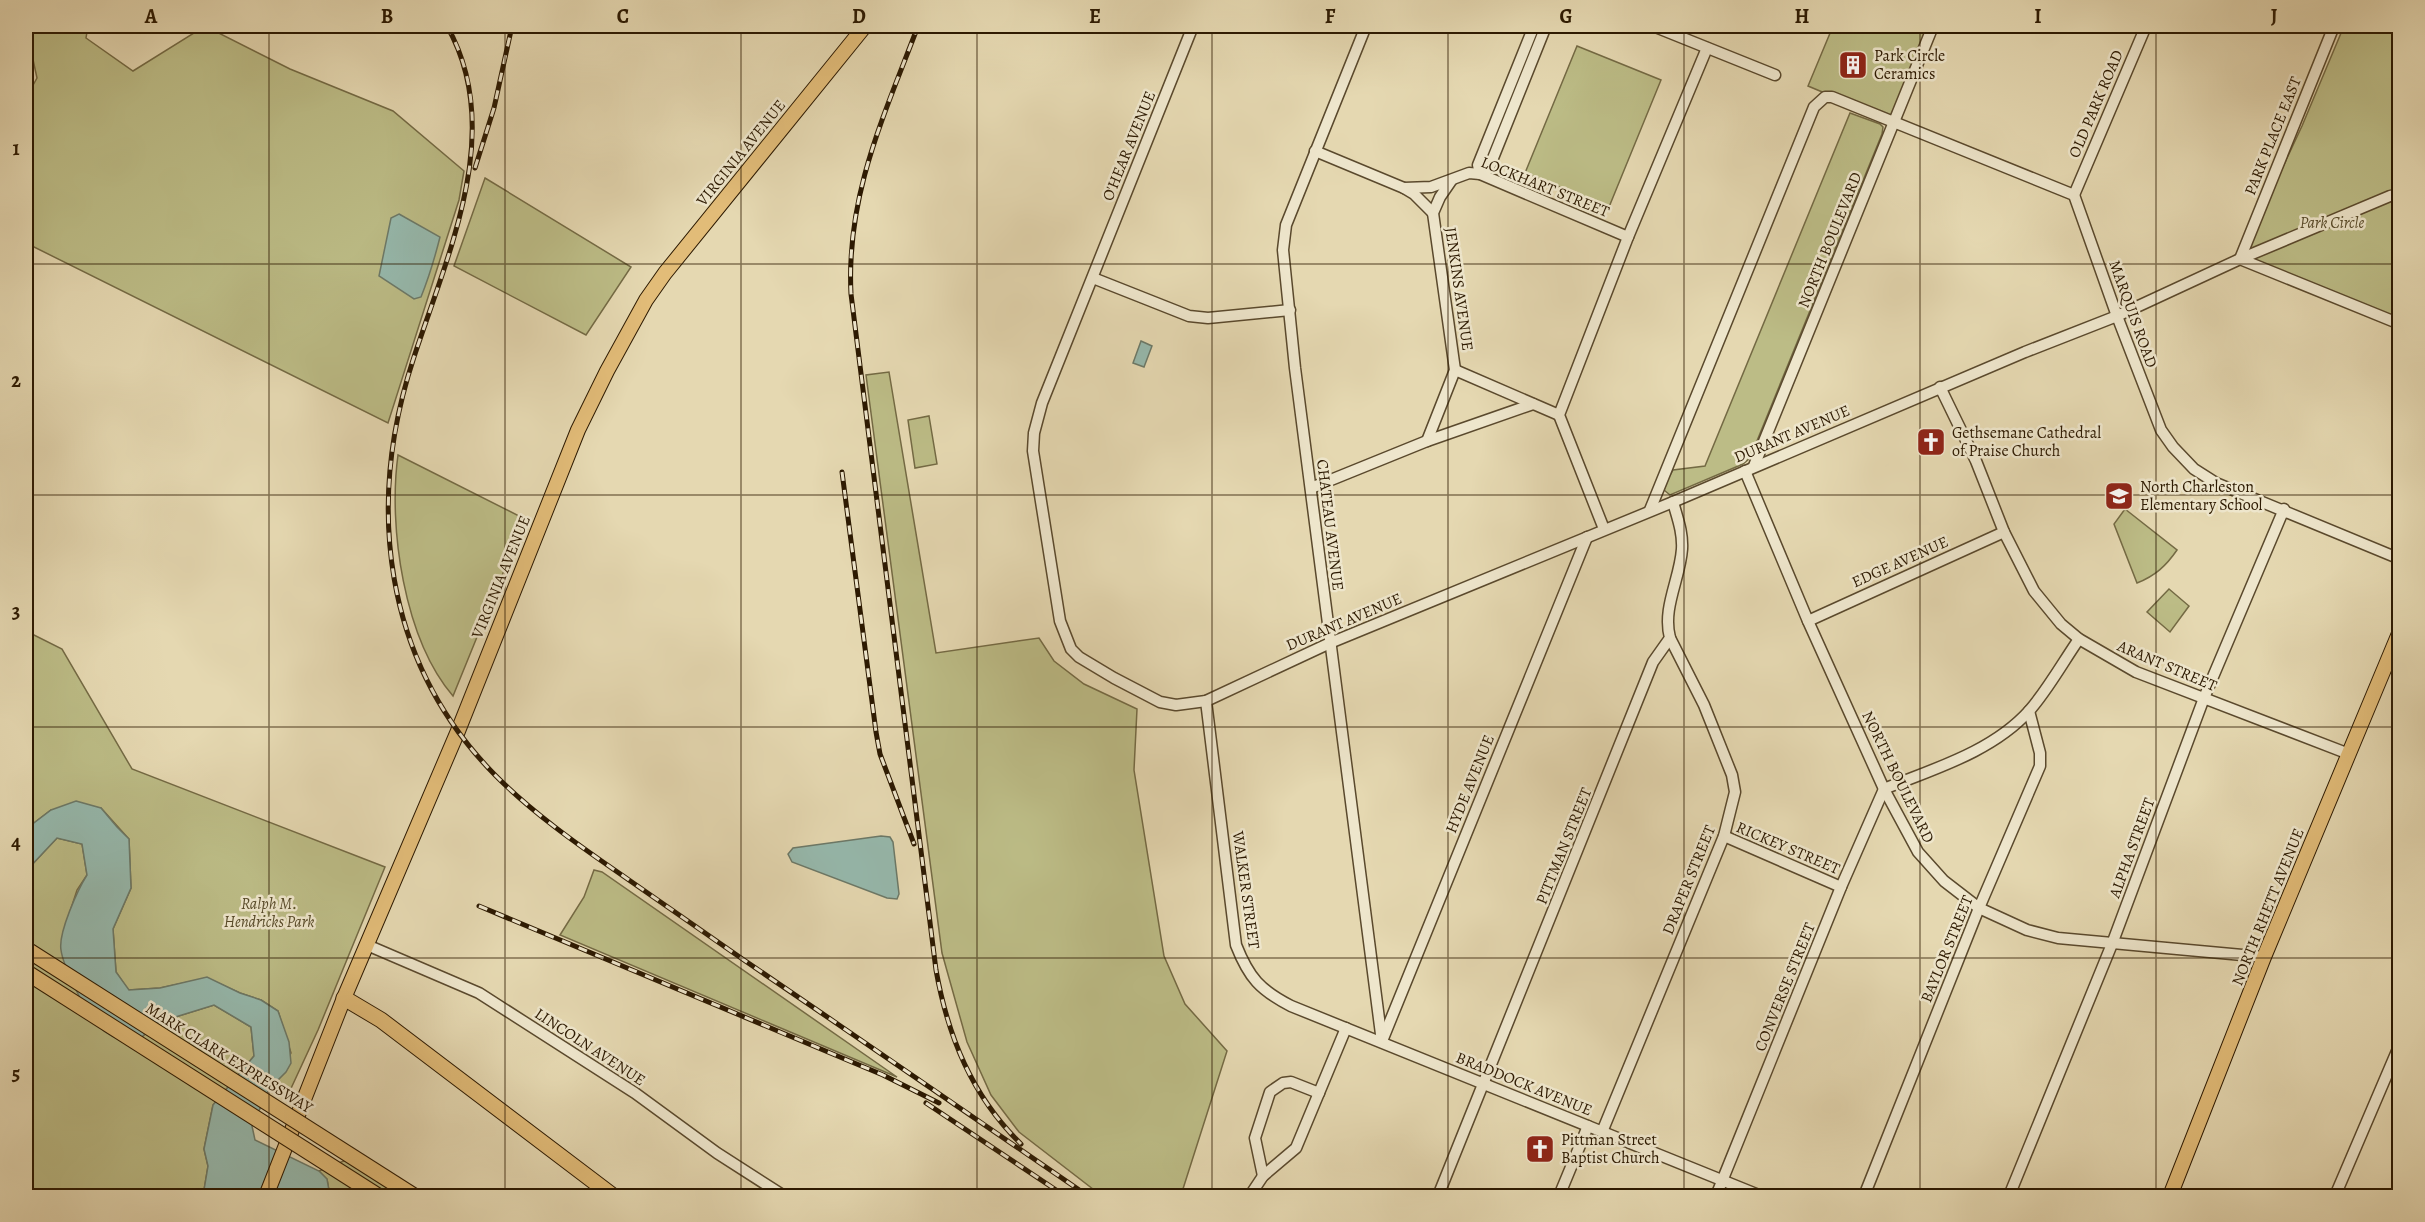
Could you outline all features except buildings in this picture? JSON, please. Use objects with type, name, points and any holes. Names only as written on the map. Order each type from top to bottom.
[{"type":"highway","name":"MARK CLARK EXPRESSWAY","points":[[26,949],[414,1197]]},
{"type":"highway","points":[[26,972],[378,1197]]},
{"type":"highway","points":[[344,998],[381,1020],[613,1197]]},
{"type":"main road","name":"VIRGINIA AVENUE","points":[[266,1197],[344,998],[458,731],[578,430],[607,371],[646,300],[665,273],[866,26]]},
{"type":"main road","name":"NORTH RHETT AVENUE","points":[[2170,1197],[2264,957],[2400,631]]},
{"type":"street","name":"O'HEAR AVENUE","points":[[1193,26],[1042,403],[1034,433],[1033,451],[1060,621],[1071,649],[1079,657],[1119,681],[1160,702],[1176,705],[1206,700]]},
{"type":"street","name":"CHATEAU AVENUE","points":[[1366,26],[1286,225],[1283,250],[1295,368],[1382,1042]]},
{"type":"street","points":[[1534,26],[1478,165],[1480,174],[1489,168],[1546,26]]},
{"type":"street","points":[[1653,26],[1774,75]]},
{"type":"street","name":"NORTH BOULEVARD","points":[[1934,26],[1749,469],[1808,621],[1884,789],[1918,852],[1944,881],[1979,908],[2027,930],[2058,938],[2264,957]]},
{"type":"street","name":"OLD PARK ROAD","points":[[2074,195],[2146,26]]},
{"type":"street","name":"PARK PLACE EAST","points":[[2240,259],[2334,26]]},
{"type":"street","points":[[2392,26],[2400,29]]},
{"type":"street","points":[[1604,529],[1558,415],[1628,237],[1707,48]]},
{"type":"street","points":[[1650,510],[1814,107],[1825,97],[1832,97],[2074,195]]},
{"type":"street","name":"LOCKHART STREET","points":[[1315,151],[1404,188],[1431,187],[1469,173],[1480,174],[1628,237]]},
{"type":"street","name":"JENKINS AVENUE","points":[[1427,441],[1455,370],[1433,213],[1440,196],[1451,181]]},
{"type":"street","name":"DURANT AVENUE","points":[[1206,700],[1330,643],[1673,502],[1940,387],[2116,316],[2240,259],[2395,195],[2400,187]]},
{"type":"street","points":[[1404,188],[1414,194],[1433,213]]},
{"type":"street","name":"MARQUIS ROAD","points":[[2074,195],[2116,316],[2161,430],[2173,447],[2194,469],[2216,483],[2284,509],[2400,559]]},
{"type":"street","points":[[2240,259],[2400,324]]},
{"type":"street","points":[[1093,278],[1189,316],[1208,318],[1290,310]]},
{"type":"street","name":"JENKINS AVENUE","points":[[1455,370],[1558,415]]},
{"type":"street","name":"ARANT STREET","points":[[1940,387],[1976,461],[2004,531],[2034,591],[2061,624],[2079,639],[2136,672],[2349,754]]},
{"type":"street","points":[[1311,488],[1427,441],[1533,404]]},
{"type":"street","points":[[1670,638],[1666,619],[1682,550],[1682,533],[1673,502]]},
{"type":"street","name":"ALPHA STREET","points":[[2008,1197],[2112,944],[2204,698],[2284,509]]},
{"type":"street","name":"EDGE AVENUE","points":[[1808,621],[2004,531]]},
{"type":"street","name":"HYDE AVENUE","points":[[1382,1042],[1587,537]]},
{"type":"street","name":"DRAPER STREET","points":[[1602,1132],[1724,836],[1735,792],[1732,776],[1704,705],[1670,638]]},
{"type":"street","name":"PITTMAN STREET","points":[[1438,1197],[1653,662],[1670,638]]},
{"type":"street","points":[[1884,789],[1969,754],[2004,733],[2029,711],[2079,639]]},
{"type":"street","name":"WALKER STREET","points":[[1206,700],[1236,945],[1244,965],[1253,980],[1266,992],[1291,1006],[1409,1054]]},
{"type":"street","name":"BAYLOR STREET","points":[[1864,1197],[1979,908],[2040,766],[2040,753],[2029,711]]},
{"type":"street","name":"CONVERSE STREET","points":[[1716,1197],[1841,887],[1884,789]]},
{"type":"street","name":"RICKEY STREET","points":[[1724,836],[1841,887]]},
{"type":"street","name":"LINCOLN AVENUE","points":[[367,945],[479,993],[635,1093],[717,1153],[784,1197]]},
{"type":"street","points":[[1251,1197],[1263,1176],[1296,1148],[1346,1028]]},
{"type":"street","points":[[2336,1197],[2400,1044]]},
{"type":"street","name":"BRADDOCK AVENUE","points":[[1409,1054],[1761,1197]]},
{"type":"street","points":[[1263,1176],[1255,1138],[1270,1092],[1282,1083],[1291,1082],[1319,1094]]},
{"type":"street","points":[[1558,1197],[1588,1126]]},
{"type":"green space","points":[[26,26],[88,26],[86,38],[133,71],[205,26],[290,69],[393,111],[464,171],[459,200],[388,423],[26,243],[26,98],[37,78],[32,55],[26,50]]},
{"type":"green space","points":[[1833,26],[1933,26],[1894,122],[1808,86]]},
{"type":"green space","name":"Park Circle","points":[[2344,26],[2399,26],[2399,324],[2240,259],[2302,126]]},
{"type":"green space","points":[[1577,46],[1661,80],[1609,207],[1525,173]]},
{"type":"green space","points":[[1850,113],[1880,124],[1883,127],[1882,134],[1750,458],[1743,464],[1670,495],[1664,490],[1673,470],[1705,466]]},
{"type":"green space","points":[[485,178],[631,267],[586,335],[454,266]]},
{"type":"green space","points":[[889,372],[936,653],[1039,638],[1054,661],[1084,684],[1137,709],[1134,770],[1164,956],[1185,1004],[1227,1051],[1182,1192],[1189,1196],[1102,1196],[1019,1132],[991,1095],[967,1042],[942,953],[866,375]]},
{"type":"green space","points":[[929,416],[937,464],[915,468],[908,420]]},
{"type":"green space","points":[[398,455],[525,519],[453,696],[436,672],[422,644],[411,614],[403,581],[395,515]]},
{"type":"green space","points":[[2125,509],[2177,550],[2160,570],[2137,583],[2114,524]]},
{"type":"green space","points":[[2169,589],[2189,606],[2170,632],[2147,612]]},
{"type":"green space","name":"Ralph M. Hendricks Park","points":[[26,631],[62,649],[132,769],[385,867],[318,1030],[287,1097],[269,1089],[277,1080],[291,1053],[278,1011],[261,1000],[207,978],[160,988],[128,990],[116,972],[113,929],[131,888],[129,839],[101,808],[51,810],[26,829],[26,705],[28,702]]},
{"type":"green space","points":[[57,838],[82,844],[87,875],[77,890],[65,927],[71,978],[83,1003],[134,1045],[156,1023],[214,1005],[251,1027],[254,1056],[213,1105],[204,1149],[208,1166],[203,1196],[26,1196],[26,871]]},
{"type":"green space","points":[[594,870],[602,872],[897,1077],[560,935],[584,897]]},
{"type":"green space","points":[[346,1160],[412,1196],[401,1196],[395,1190],[379,1196],[330,1196],[327,1179],[319,1171]]},
{"type":"water","points":[[399,214],[440,237],[421,297],[414,299],[379,276],[391,218]]},
{"type":"water","points":[[1141,341],[1152,346],[1144,367],[1133,363]]},
{"type":"water","points":[[76,801],[101,808],[129,839],[131,888],[113,929],[116,972],[129,990],[160,988],[207,977],[261,1000],[278,1011],[289,1042],[291,1063],[286,1072],[269,1089],[252,1126],[255,1140],[319,1171],[327,1179],[330,1196],[281,1196],[277,1191],[259,1190],[242,1191],[235,1196],[203,1196],[208,1166],[204,1149],[213,1105],[254,1056],[251,1027],[214,1005],[156,1023],[134,1045],[114,1038],[97,1025],[76,989],[61,950],[66,922],[87,875],[82,844],[57,838],[26,871],[26,829],[51,810]]},
{"type":"water","points":[[881,836],[890,837],[893,842],[899,894],[897,899],[887,898],[792,862],[788,854],[793,848]]},
{"type":"railway","points":[[447,26],[464,66],[472,107],[471,149],[465,192],[455,234],[414,357],[399,413],[390,469],[389,525],[394,579],[407,632],[429,683],[458,731],[496,776],[554,826],[741,958],[1088,1196]]},
{"type":"railway","points":[[475,168],[494,108],[512,26]]},
{"type":"railway","points":[[918,26],[881,124],[861,189],[851,258],[851,294],[936,970],[947,1019],[965,1064],[989,1106],[1021,1144]]},
{"type":"railway","points":[[842,472],[880,754],[914,844]]},
{"type":"railway","points":[[479,906],[883,1075],[939,1103]]},
{"type":"railway","points":[[926,1103],[1065,1196]]},
{"type":"place","name":"Park Circle Ceramics","points":[[1853,65]]},
{"type":"place","name":"Gethsemane Cathedral of Praise Church","points":[[1931,442]]},
{"type":"place","name":"North Charleston Elementary School","points":[[2119,496]]},
{"type":"place","name":"Pittman Street Baptist Church","points":[[1540,1149]]}]
